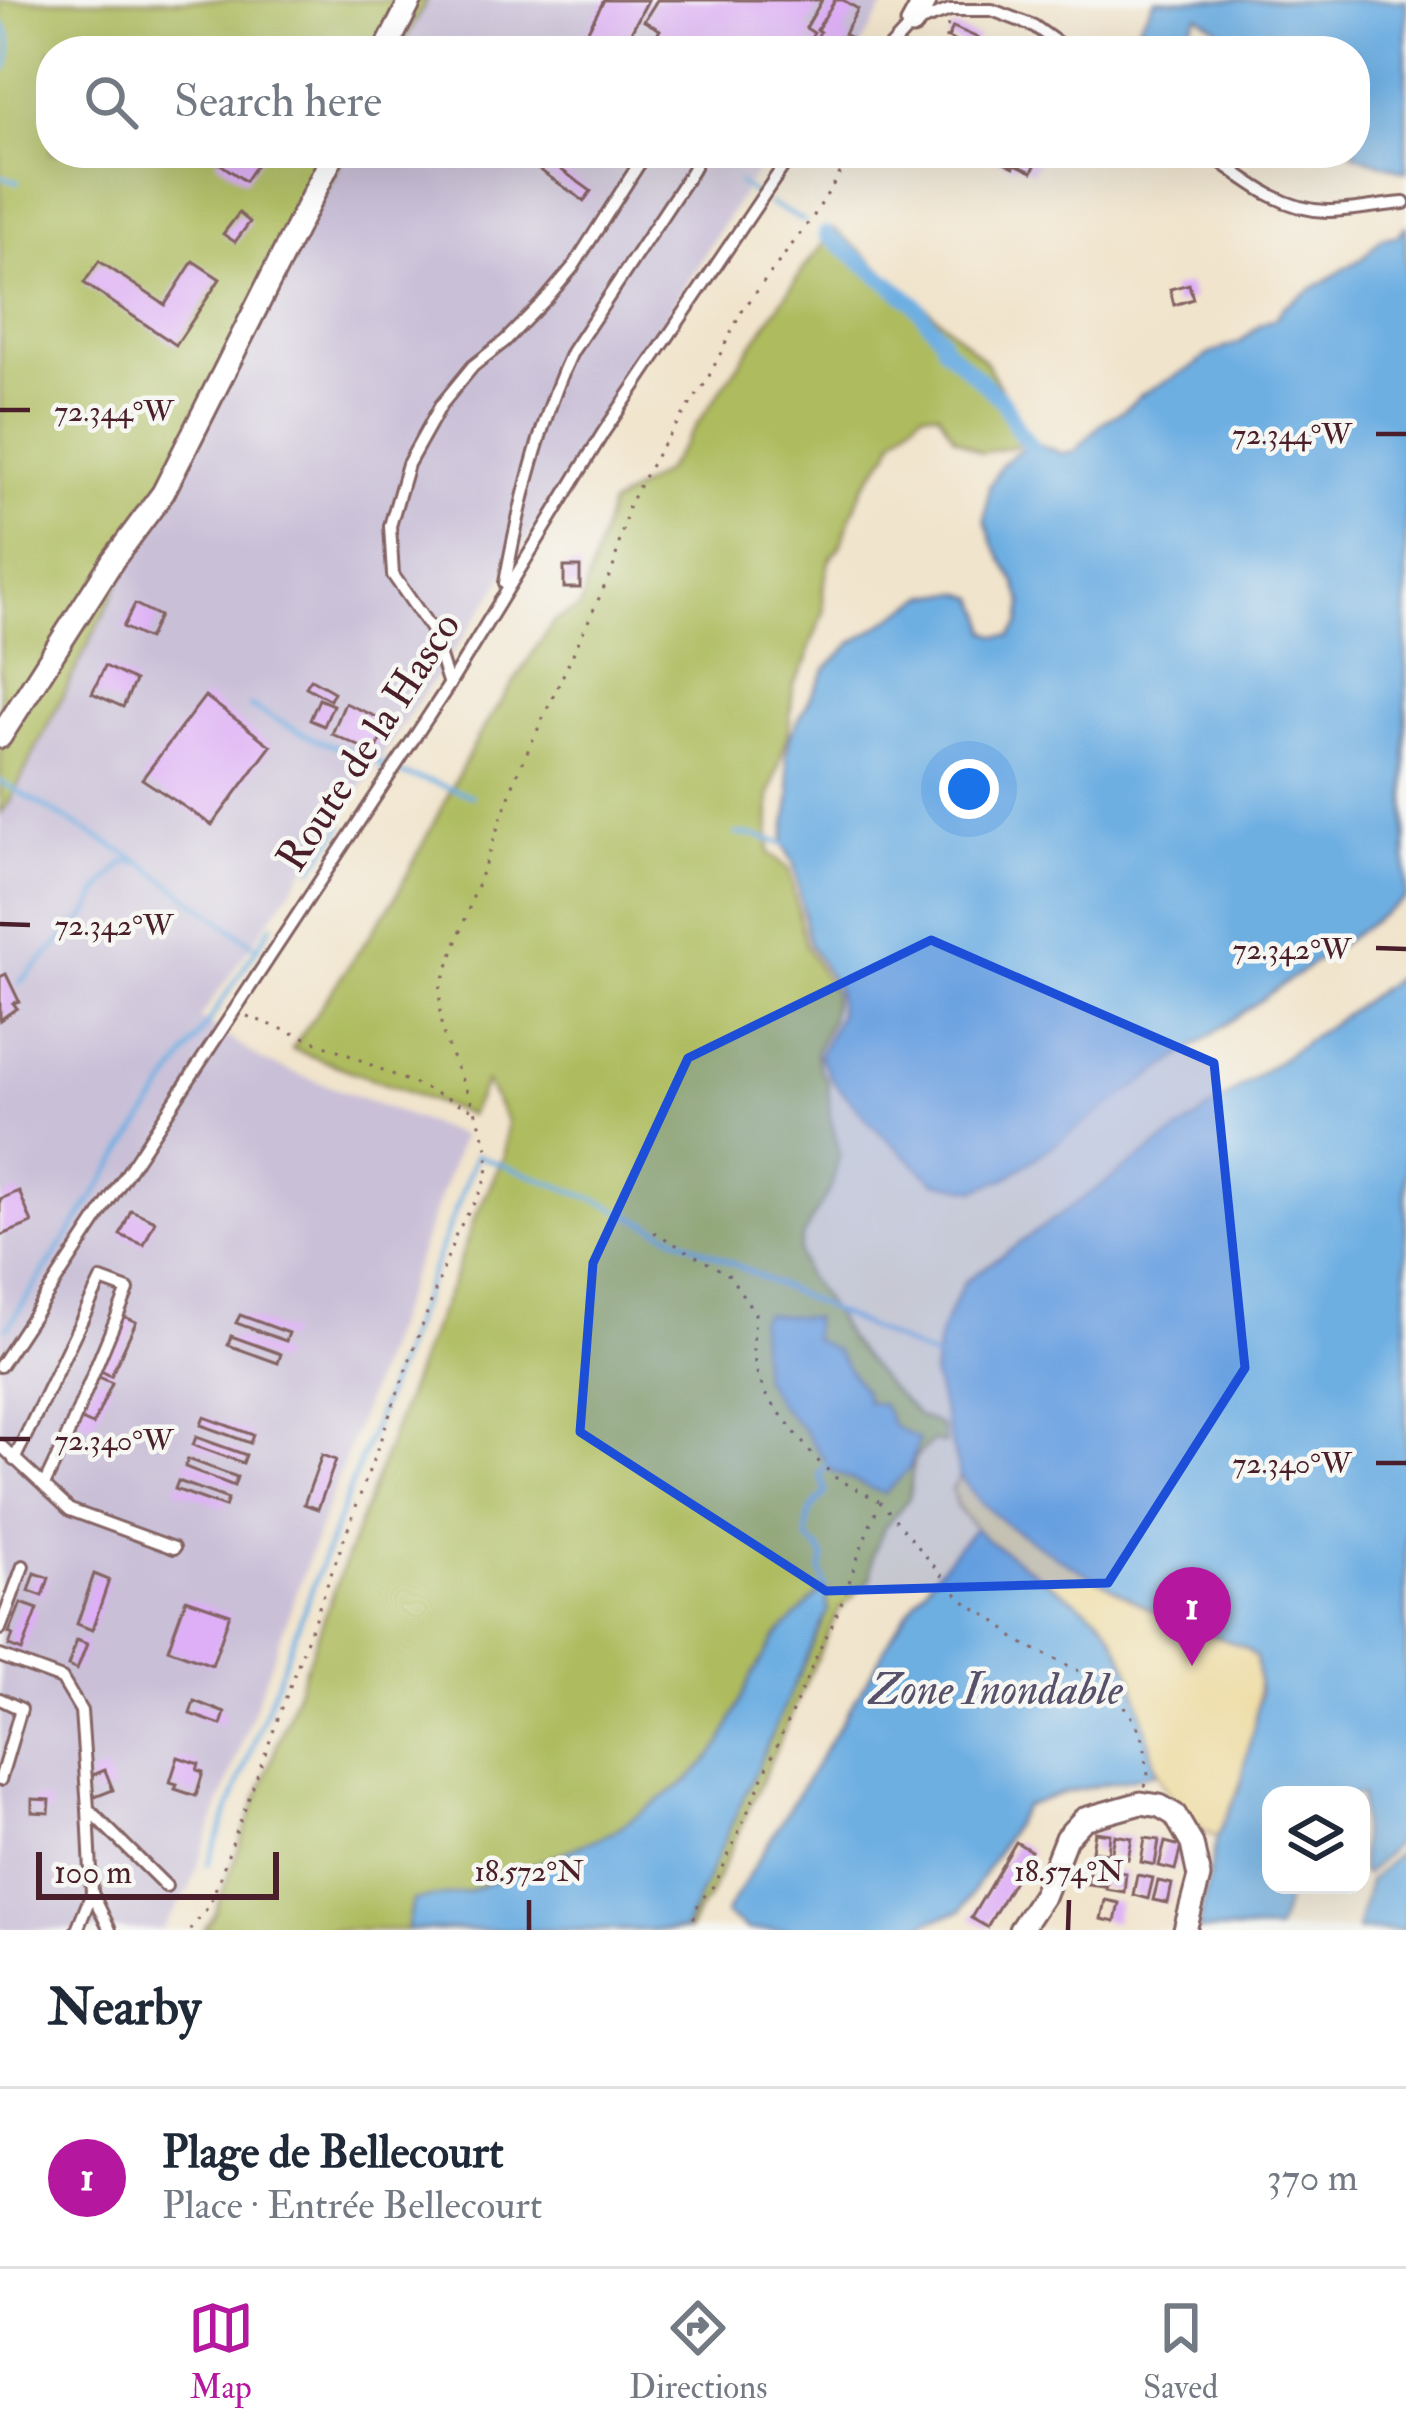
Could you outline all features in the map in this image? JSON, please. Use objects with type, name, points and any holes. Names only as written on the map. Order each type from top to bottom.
[{"type":"street","points":[[393,36],[411,0]]},
{"type":"street","points":[[912,24],[925,0]]},
{"type":"street","points":[[0,736],[113,560],[163,493],[326,168]]},
{"type":"street","points":[[1019,1930],[1044,1894],[1066,1838],[1075,1828],[1084,1819],[1141,1803],[1175,1815],[1192,1844],[1198,1877],[1186,1930]]},
{"type":"lane","points":[[901,36],[912,24],[950,10],[992,10],[1048,36]]},
{"type":"lane","points":[[449,685],[430,629],[393,575],[390,526],[408,464],[441,405],[473,366],[505,341],[573,267],[636,168]]},
{"type":"lane","points":[[503,592],[515,528],[560,378],[572,352],[693,168]]},
{"type":"lane","name":"Route de la Hasco","points":[[0,1366],[449,685],[603,433],[782,168]]},
{"type":"lane","points":[[1229,168],[1264,194],[1294,206],[1326,211],[1404,202]]},
{"type":"lane","points":[[14,1460],[101,1280],[128,1290],[44,1485]]},
{"type":"lane","points":[[0,1445],[70,1510],[174,1548]]},
{"type":"lane","points":[[0,1630],[23,1565]]},
{"type":"lane","points":[[0,1656],[62,1679],[81,1711],[92,1893],[110,1930]]},
{"type":"lane","points":[[0,1699],[21,1708],[0,1780]]},
{"type":"lane","points":[[88,1809],[166,1886]]},
{"type":"lane","points":[[76,1930],[92,1893]]},
{"type":"path","points":[[946,36],[950,10]]},
{"type":"path","points":[[190,1930],[210,1904],[457,1234],[486,1177],[482,1130],[440,1024],[440,989],[517,774],[613,568],[629,504],[706,382],[742,311],[844,168]]},
{"type":"path","points":[[235,1011],[474,1110]]},
{"type":"path","points":[[655,1232],[729,1275],[755,1313],[753,1350],[766,1394],[814,1456],[836,1478],[881,1502],[962,1600],[1018,1641],[1077,1670],[1120,1701],[1144,1742],[1148,1775],[1141,1803]]},
{"type":"path","points":[[690,1930],[837,1618],[868,1526],[881,1502]]},
{"type":"highlighted area","points":[[931,940],[1214,1063],[1245,1368],[1108,1583],[826,1591],[580,1432],[593,1263],[688,1058]]},
{"type":"shaded area","points":[[427,0],[888,0],[867,36],[407,36]]},
{"type":"shaded area","points":[[337,168],[758,168],[490,599],[200,1018],[263,1061],[462,1136],[189,1889],[162,1930],[0,1930],[0,814]]},
{"type":"green space","points":[[0,0],[427,0],[407,36],[36,36],[36,168],[337,168],[0,814]]},
{"type":"green space","points":[[834,229],[985,361],[1027,434],[1017,446],[981,453],[954,437],[938,412],[922,412],[895,438],[863,487],[840,546],[829,561],[824,612],[793,686],[789,730],[770,795],[769,853],[789,869],[805,945],[834,993],[831,1019],[815,1053],[828,1082],[830,1116],[840,1153],[831,1188],[803,1235],[799,1253],[805,1273],[848,1339],[920,1417],[938,1424],[945,1444],[933,1441],[914,1459],[909,1498],[884,1528],[872,1556],[871,1578],[838,1611],[708,1899],[689,1930],[204,1930],[215,1912],[423,1351],[504,1156],[507,1121],[486,1082],[469,1115],[292,1049],[395,898],[478,737],[554,621],[580,608],[610,506],[665,471]]},
{"type":"sand","points":[[960,1477],[980,1501],[1128,1598],[1256,1656],[1258,1702],[1250,1749],[1217,1837],[1176,1803],[1152,1754],[1029,1568],[985,1539],[957,1507],[952,1489]]},
{"type":"water","points":[[1155,0],[1406,0],[1406,172],[1370,160],[1370,36],[1228,36],[1198,15],[1185,36],[1160,36],[1139,25]]},
{"type":"water","points":[[1406,226],[1406,898],[1007,1178],[976,1190],[935,1182],[875,1128],[832,1080],[819,1055],[839,1015],[837,989],[809,944],[794,864],[783,844],[791,794],[786,757],[790,736],[826,669],[851,644],[928,595],[962,593],[977,598],[987,631],[1011,636],[1020,624],[1023,603],[985,520],[989,487],[1002,464],[1024,446],[1036,443],[1063,454],[1074,452],[1103,422],[1141,395],[1209,354],[1239,343],[1276,318],[1284,306]]},
{"type":"water","points":[[1406,971],[1406,1838],[1370,1870],[1370,1786],[1262,1786],[1262,1894],[1288,1894],[1277,1930],[1198,1930],[1217,1837],[1240,1788],[1254,1724],[1260,1694],[1256,1657],[1244,1647],[1161,1615],[1062,1560],[1007,1525],[960,1477],[933,1374],[941,1330],[964,1282]]},
{"type":"water","points":[[763,1314],[813,1318],[813,1339],[835,1350],[866,1401],[883,1405],[893,1426],[919,1440],[909,1469],[884,1494],[833,1471],[778,1403],[762,1376],[759,1321]]},
{"type":"water","name":"Zone Inondable","points":[[975,1528],[1098,1616],[1110,1630],[1136,1690],[1156,1773],[1025,1806],[961,1911],[915,1930],[748,1930],[725,1914],[896,1630]]},
{"type":"water","points":[[825,1587],[828,1610],[684,1930],[407,1930],[413,1900],[467,1892],[611,1833],[689,1780],[721,1745],[750,1679],[776,1637]]},
{"type":"water","points":[[1406,1845],[1406,1930],[1357,1930],[1370,1880]]},
{"type":"building","points":[[604,0],[648,0],[629,36],[585,36]]},
{"type":"building","points":[[657,0],[822,0],[806,28],[812,36],[656,36],[660,30],[644,21]]},
{"type":"building","points":[[835,0],[858,9],[844,34],[848,36],[818,36]]},
{"type":"building","points":[[953,27],[973,36],[949,36]]},
{"type":"building","points":[[226,168],[254,168],[245,181]]},
{"type":"building","points":[[537,168],[559,168],[591,191],[584,201]]},
{"type":"building","points":[[239,213],[250,222],[235,242],[223,234]]},
{"type":"building","points":[[99,261],[165,305],[193,261],[220,279],[176,345],[84,283]]},
{"type":"building","points":[[1189,284],[1193,299],[1174,305],[1170,289]]},
{"type":"building","points":[[564,567],[580,567],[580,588],[564,588]]},
{"type":"building","points":[[135,604],[159,616],[148,639],[123,627]]},
{"type":"building","points":[[105,666],[135,681],[123,707],[92,693]]},
{"type":"building","points":[[311,679],[334,692],[330,700],[306,687]]},
{"type":"building","points":[[205,696],[271,746],[212,825],[142,779]]},
{"type":"building","points":[[319,699],[333,705],[324,726],[310,720]]},
{"type":"building","points":[[345,703],[388,722],[375,753],[332,734]]},
{"type":"building","points":[[6,974],[19,1001],[0,1020],[0,977]]},
{"type":"building","points":[[19,1191],[32,1223],[0,1236],[0,1199]]},
{"type":"building","points":[[131,1210],[155,1221],[144,1245],[120,1235]]},
{"type":"building","points":[[121,1315],[136,1322],[111,1376],[97,1369]]},
{"type":"building","points":[[240,1315],[289,1333],[286,1341],[236,1323]]},
{"type":"building","points":[[231,1336],[281,1354],[278,1363],[228,1345]]},
{"type":"building","points":[[97,1376],[112,1383],[93,1425],[77,1418]]},
{"type":"building","points":[[204,1417],[253,1435],[250,1443],[201,1425]]},
{"type":"building","points":[[196,1437],[246,1455],[243,1463],[193,1445]]},
{"type":"building","points":[[322,1455],[336,1460],[318,1509],[304,1504]]},
{"type":"building","points":[[188,1459],[237,1477],[234,1486],[185,1467]]},
{"type":"building","points":[[178,1481],[228,1499],[225,1507],[175,1489]]},
{"type":"building","points":[[35,1573],[49,1578],[43,1596],[29,1591]]},
{"type":"building","points":[[94,1574],[109,1580],[92,1630],[77,1624]]},
{"type":"building","points":[[186,1599],[230,1614],[212,1665],[168,1649]]},
{"type":"building","points":[[21,1603],[38,1609],[22,1651],[9,1646]]},
{"type":"building","points":[[77,1640],[87,1644],[77,1670],[68,1666]]},
{"type":"building","points":[[194,1701],[225,1713],[221,1725],[190,1714]]},
{"type":"building","points":[[178,1757],[199,1764],[197,1770],[203,1772],[196,1796],[175,1789],[177,1784],[170,1782]]},
{"type":"building","points":[[105,1770],[113,1790],[95,1797],[88,1777]]},
{"type":"building","points":[[32,1799],[50,1800],[49,1813],[32,1812]]},
{"type":"building","points":[[1095,1832],[1110,1834],[1108,1853],[1092,1851]]},
{"type":"building","points":[[1115,1835],[1132,1838],[1128,1859],[1111,1856]]},
{"type":"building","points":[[1145,1838],[1159,1840],[1155,1865],[1141,1862]]},
{"type":"building","points":[[1016,1842],[1031,1851],[987,1927],[971,1918]]},
{"type":"building","points":[[1165,1842],[1181,1846],[1175,1870],[1159,1866]]},
{"type":"building","points":[[1090,1866],[1106,1868],[1104,1886],[1087,1884]]},
{"type":"building","points":[[1109,1871],[1126,1873],[1124,1892],[1106,1889]]},
{"type":"building","points":[[1137,1875],[1153,1878],[1148,1899],[1133,1895]]},
{"type":"building","points":[[1158,1881],[1172,1884],[1168,1903],[1153,1900]]},
{"type":"building","points":[[1105,1900],[1119,1903],[1115,1922],[1101,1919]]},
{"type":"waterway","points":[[0,21],[10,50],[6,68],[0,71]]},
{"type":"waterway","points":[[0,176],[18,182]]},
{"type":"waterway","points":[[739,183],[756,195]]},
{"type":"waterway","points":[[770,204],[804,221]]},
{"type":"waterway","points":[[826,234],[913,302],[944,347],[1003,401],[1042,460]]},
{"type":"waterway","points":[[250,706],[316,740],[385,766]]},
{"type":"waterway","points":[[381,772],[389,760]]},
{"type":"waterway","points":[[397,773],[472,796]]},
{"type":"waterway","points":[[0,781],[142,863],[256,947]]},
{"type":"waterway","points":[[313,868],[343,826]]},
{"type":"waterway","points":[[736,834],[783,844]]},
{"type":"waterway","points":[[19,983],[88,914],[99,891],[124,863],[137,862]]},
{"type":"waterway","points":[[7,1328],[272,925]]},
{"type":"waterway","points":[[208,1864],[476,1155],[599,1201],[936,1359]]},
{"type":"waterway","points":[[825,1587],[824,1559],[807,1539],[807,1531],[813,1508],[826,1493],[820,1474],[828,1464]]},
{"type":"place","name":"Plage de Bellecourt","points":[[1192,1666]]}]
